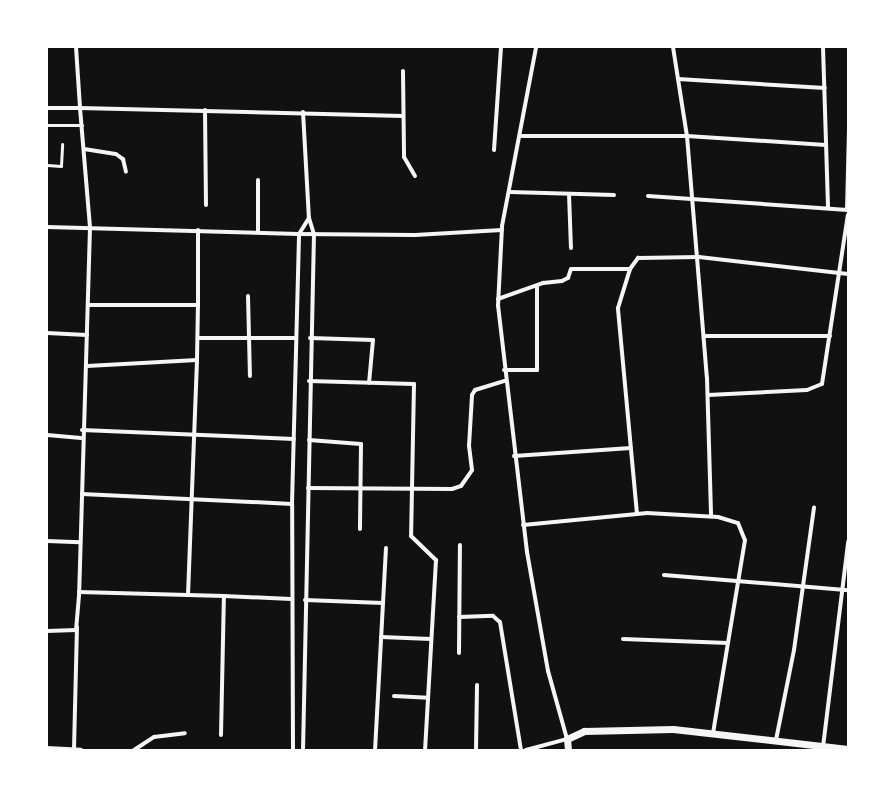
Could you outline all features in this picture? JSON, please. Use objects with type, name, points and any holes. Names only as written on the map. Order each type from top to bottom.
[{"type":"street","points":[[74,749],[82,494],[81,438],[87,366],[90,228],[76,47]]},
{"type":"street","points":[[494,150],[502,47]]},
{"type":"street","points":[[536,47],[522,136],[502,230],[498,299],[505,381],[523,525],[548,671],[567,739],[568,750]]},
{"type":"street","points":[[673,47],[687,136],[694,199],[708,395],[711,516]]},
{"type":"street","points":[[823,47],[828,208]]},
{"type":"street","points":[[403,71],[404,157],[415,176]]},
{"type":"street","points":[[678,79],[825,88]]},
{"type":"street","points":[[47,108],[303,112],[403,116]]},
{"type":"street","points":[[205,110],[206,205]]},
{"type":"street","points":[[303,112],[309,218],[314,234],[309,382],[303,750]]},
{"type":"street","points":[[522,136],[687,136],[826,145]]},
{"type":"street","points":[[84,148],[116,154],[123,159],[126,172]]},
{"type":"street","points":[[258,180],[258,232]]},
{"type":"street","points":[[510,192],[614,195]]},
{"type":"street","points":[[569,194],[571,248]]},
{"type":"street","points":[[648,196],[847,210]]},
{"type":"street","points":[[708,395],[807,390],[822,384],[848,215]]},
{"type":"street","points":[[299,750],[293,749],[291,599],[292,504],[299,234],[309,218]]},
{"type":"street","points":[[47,227],[299,234],[415,235],[502,230]]},
{"type":"street","points":[[188,595],[196,436],[198,230]]},
{"type":"street","points":[[637,514],[618,308],[630,269],[638,258],[649,255],[698,257],[848,274]]},
{"type":"street","points":[[498,299],[568,278],[571,269],[630,269]]},
{"type":"street","points":[[504,370],[537,370],[537,287]]},
{"type":"street","points":[[248,296],[250,376]]},
{"type":"street","points":[[89,306],[198,305]]},
{"type":"street","points":[[47,333],[87,335]]},
{"type":"street","points":[[704,336],[830,336]]},
{"type":"street","points":[[198,338],[296,338]]},
{"type":"street","points":[[310,338],[373,340],[369,383]]},
{"type":"street","points":[[87,366],[197,360]]},
{"type":"street","points":[[308,488],[361,489],[461,486],[472,470],[469,446],[472,395],[475,390],[505,381]]},
{"type":"street","points":[[309,382],[414,384],[411,536],[436,560],[425,750]]},
{"type":"street","points":[[82,430],[294,439]]},
{"type":"street","points":[[47,435],[81,438]]},
{"type":"street","points":[[309,440],[360,443],[360,529]]},
{"type":"street","points":[[514,456],[631,448]]},
{"type":"street","points":[[82,494],[292,504]]},
{"type":"street","points":[[776,740],[814,507]]},
{"type":"street","points":[[523,525],[637,514],[711,516],[738,523],[744,529],[745,540],[713,734]]},
{"type":"street","points":[[47,541],[80,542]]},
{"type":"street","points":[[823,746],[841,589],[848,542]]},
{"type":"street","points":[[459,653],[460,544]]},
{"type":"street","points":[[375,750],[386,548]]},
{"type":"street","points":[[664,575],[848,590]]},
{"type":"street","points":[[78,592],[291,599]]},
{"type":"street","points":[[221,735],[224,596]]},
{"type":"street","points":[[305,600],[383,603]]},
{"type":"street","points":[[459,617],[493,616],[500,622],[521,750]]},
{"type":"street","points":[[47,631],[73,631],[77,627]]},
{"type":"street","points":[[381,637],[431,639]]},
{"type":"street","points":[[623,639],[728,643]]},
{"type":"street","points":[[476,750],[477,685]]},
{"type":"street","points":[[394,696],[428,698]]},
{"type":"street","points":[[526,750],[567,739],[584,731],[673,729],[848,749]]},
{"type":"street","points":[[134,750],[154,737],[185,733]]},
{"type":"street","points":[[47,748],[82,750]]},
{"type":"lane","points":[[47,126],[82,125]]},
{"type":"lane","points":[[847,210],[848,126]]},
{"type":"lane","points":[[47,165],[61,166],[62,144]]}]
